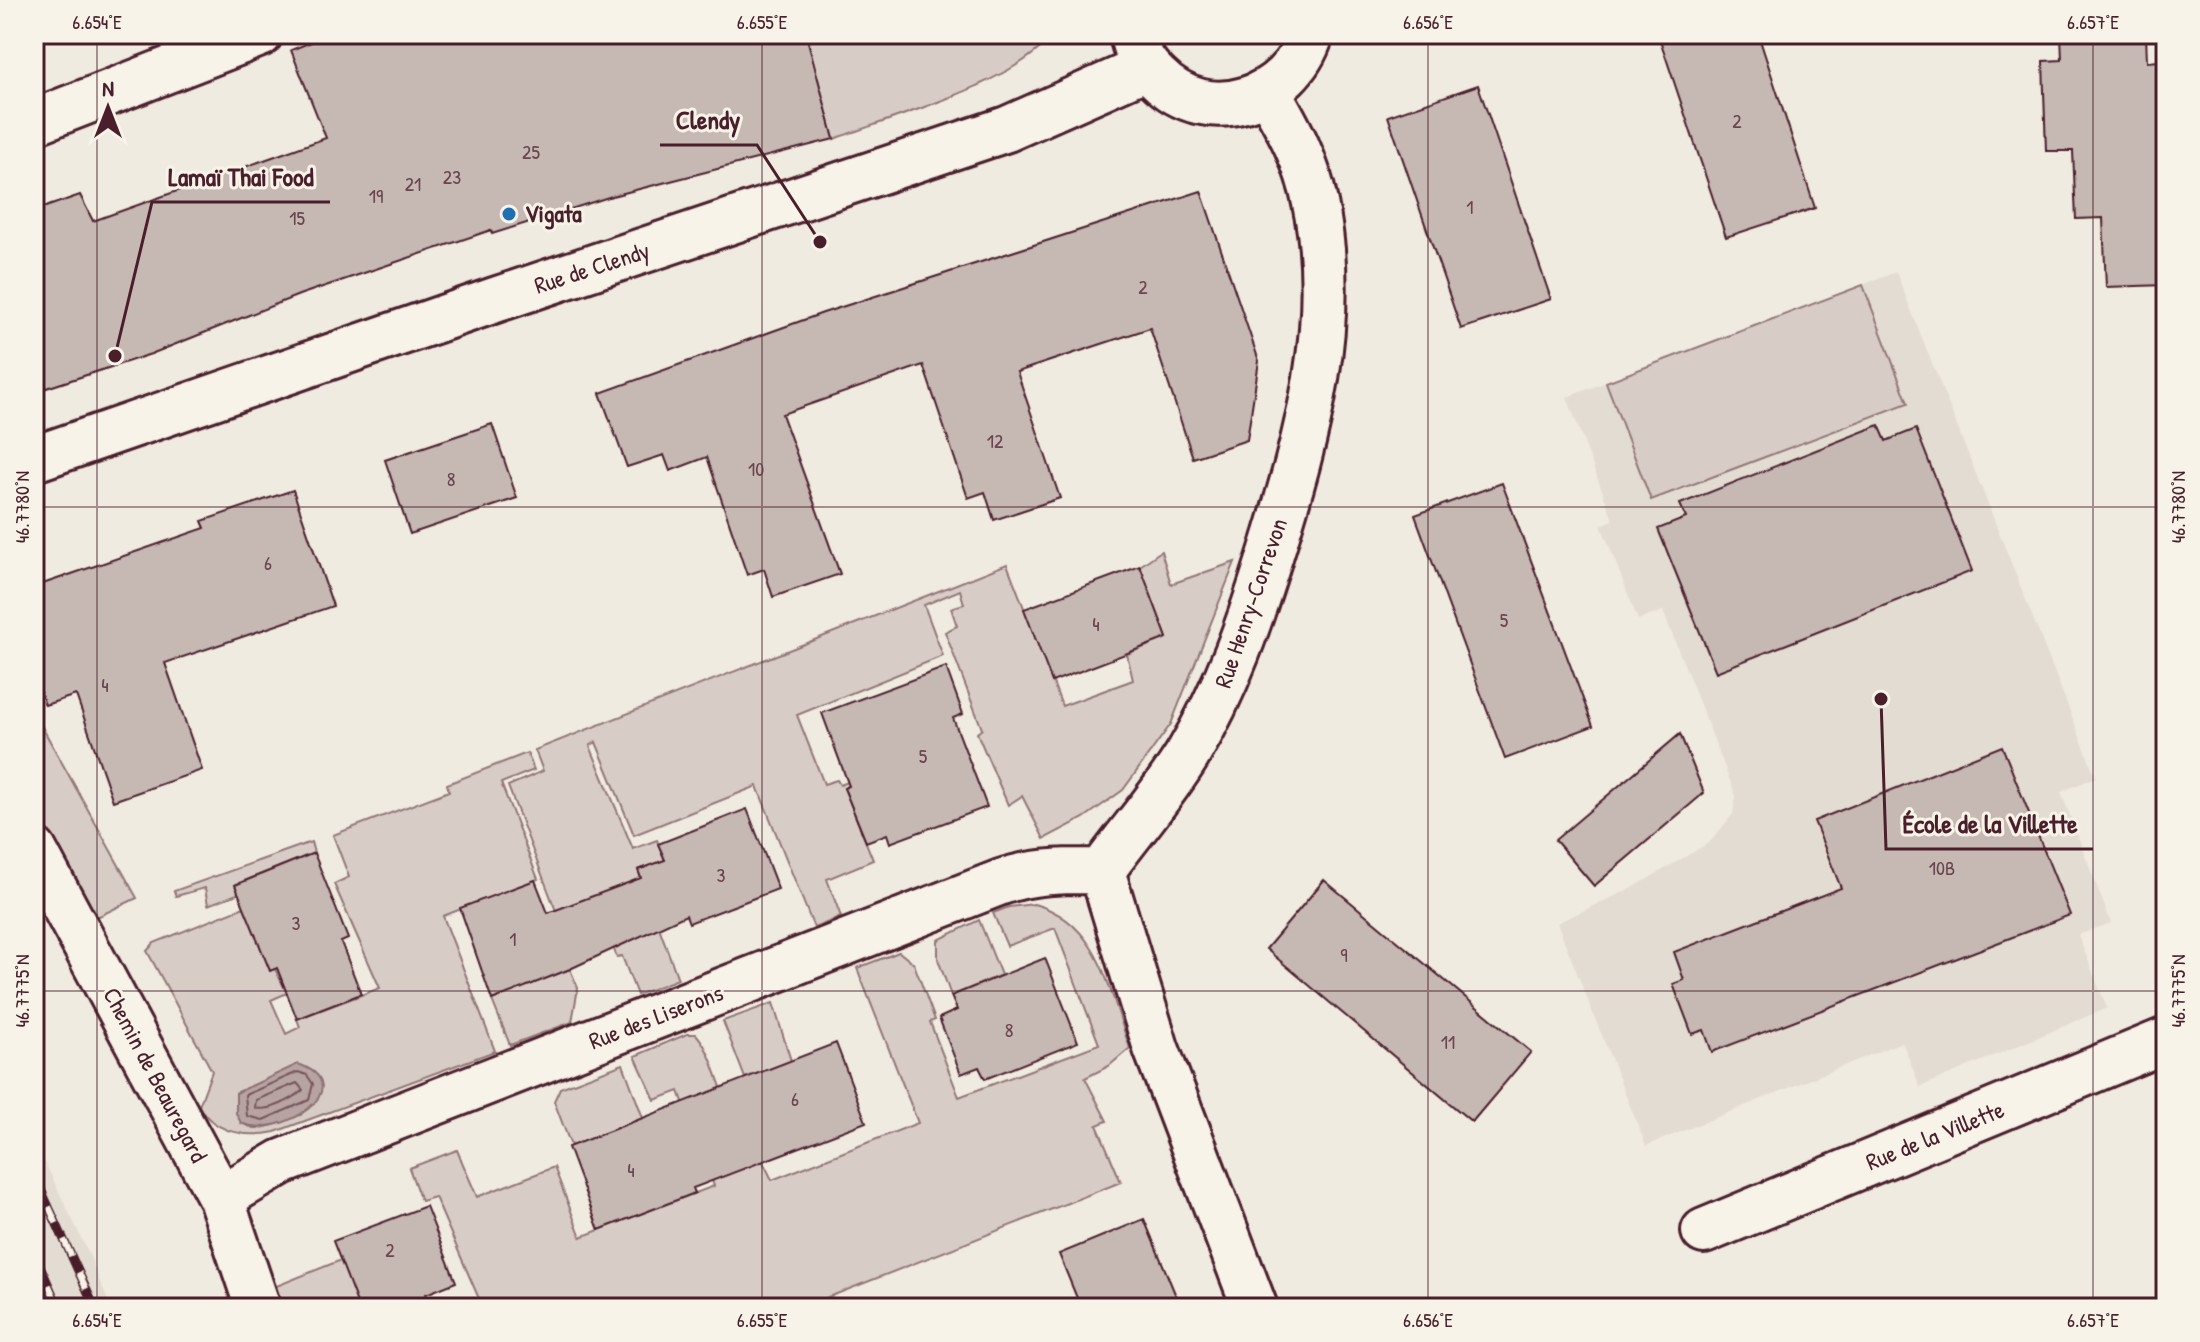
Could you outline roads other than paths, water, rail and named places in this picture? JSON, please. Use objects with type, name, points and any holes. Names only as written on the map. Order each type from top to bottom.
[{"type":"street","points":[[34,122],[260,34]]},
{"type":"street","points":[[1139,51],[1166,87],[1189,99],[1216,104],[1243,102],[1268,92],[1289,75],[1305,53],[1311,34]]},
{"type":"street","name":"Rue de Clendy","points":[[34,459],[495,300],[1007,129],[1139,51]]},
{"type":"street","name":"Rue Henry-Correvon","points":[[1102,871],[1187,756],[1223,688],[1250,621],[1312,407],[1322,333],[1322,269],[1316,204],[1290,126],[1268,92]]},
{"type":"street","name":"Chemin de Beauregard","points":[[34,850],[221,1198],[258,1308]]},
{"type":"street","name":"Rue des Liserons","points":[[221,1198],[282,1162],[1001,882],[1056,871],[1102,871]]},
{"type":"street","points":[[1102,871],[1156,1048],[1255,1308]]},
{"type":"street","name":"Rue de la Villette","points":[[1704,1231],[2166,1040]]},
{"type":"water","points":[[298,1064],[316,1074],[322,1085],[319,1097],[293,1118],[276,1124],[258,1127],[241,1123],[236,1113],[236,1093]]},
{"type":"railway","points":[[34,1174],[95,1308]]},
{"type":"railway","points":[[34,1252],[59,1308]]},
{"type":"place","name":"Vigata","points":[[509,214]]},
{"type":"place","name":"Clendy","points":[[820,242]]},
{"type":"place","name":"Lamaï Thai Food","points":[[115,356]]},
{"type":"place","name":"École de la Villette","points":[[1881,699]]}]
